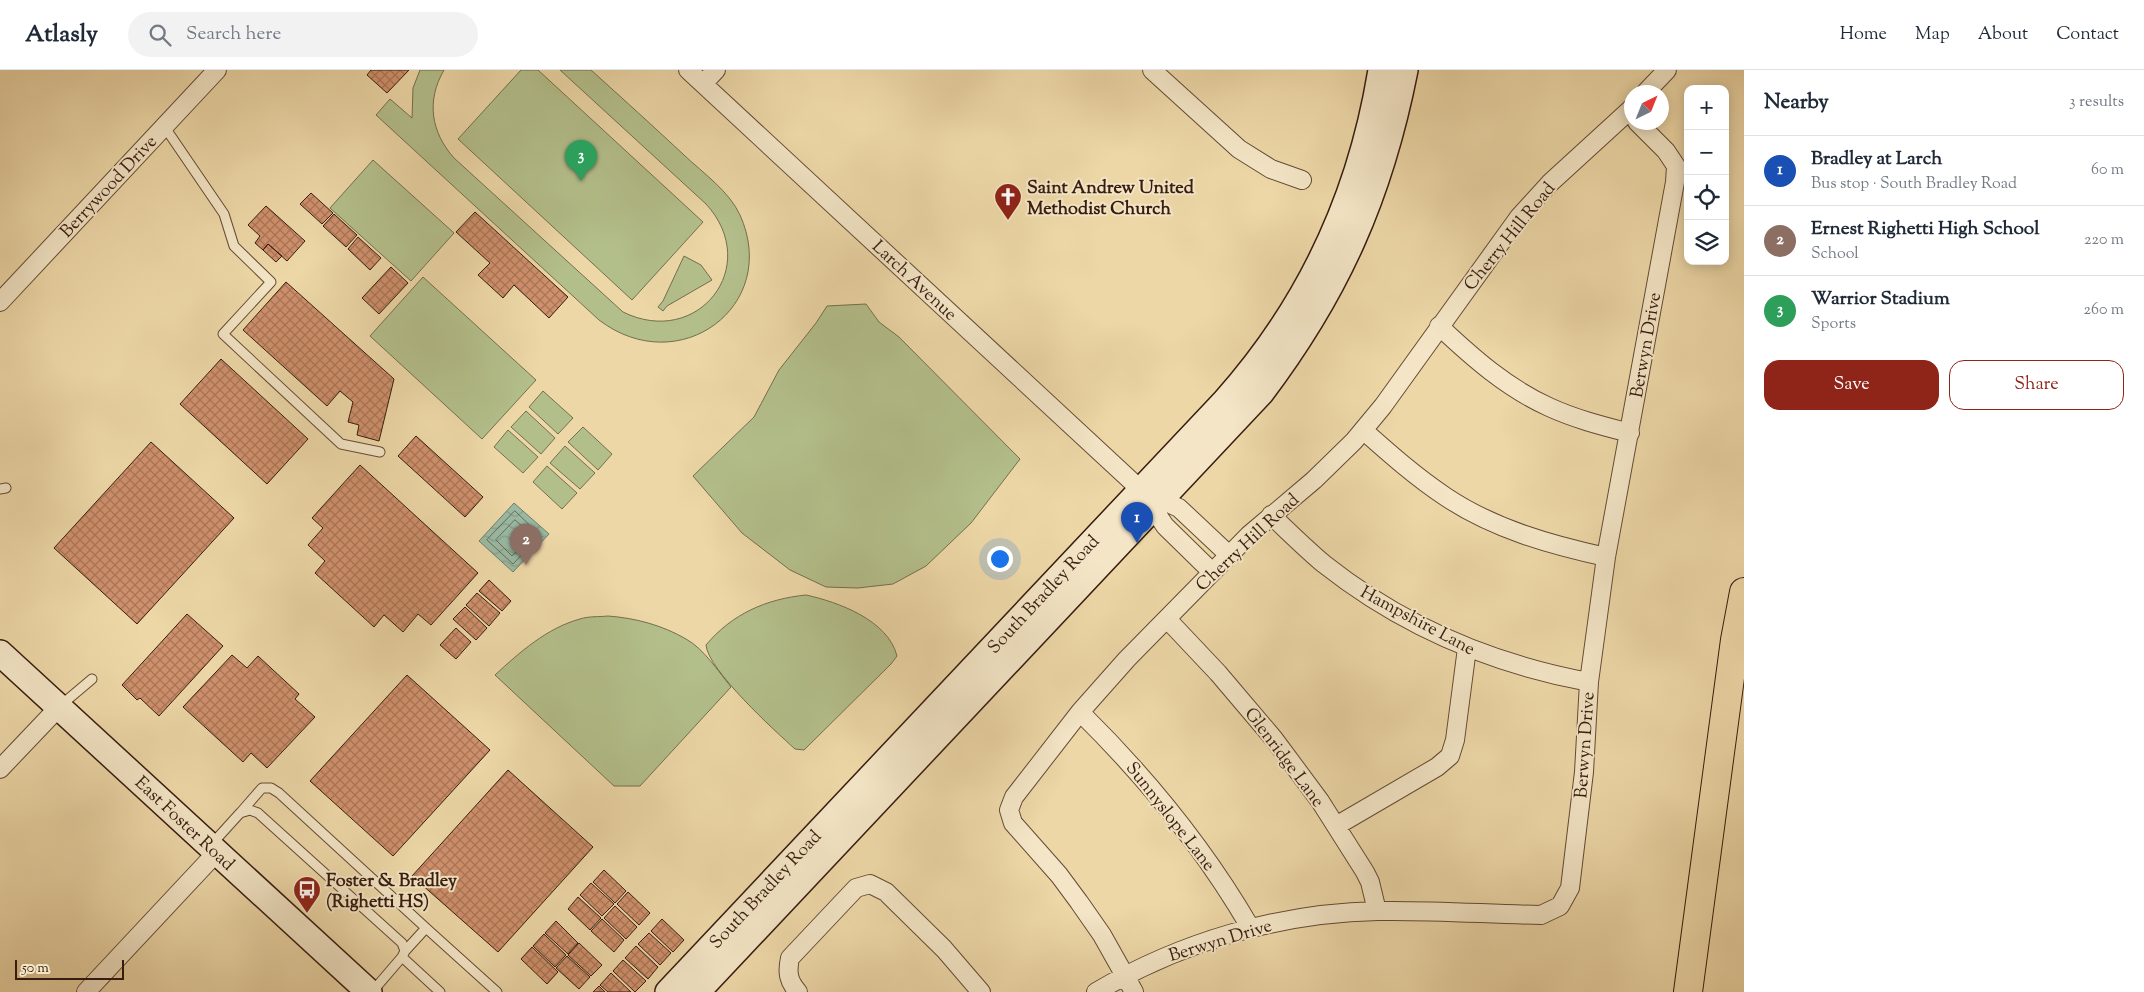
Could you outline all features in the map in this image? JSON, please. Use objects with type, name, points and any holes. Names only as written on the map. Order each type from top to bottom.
[{"type":"highway","points":[[1688,992],[1734,650],[1744,592]]},
{"type":"main road","name":"South Bradley Road","points":[[697,992],[1151,499],[1265,352],[1301,298],[1329,244],[1357,172],[1375,106],[1380,70]]},
{"type":"main road","name":"South Bradley Road","points":[[668,992],[1151,499],[1261,393],[1316,314],[1363,218],[1389,137],[1404,70]]},
{"type":"main road","name":"East Foster Road","points":[[0,653],[367,991]]},
{"type":"street","name":"Larch Avenue","points":[[688,70],[1151,499]]},
{"type":"street","points":[[703,84],[716,70]]},
{"type":"street","points":[[1152,70],[1239,149],[1271,169],[1302,180]]},
{"type":"street","points":[[1652,85],[1666,70]]},
{"type":"street","name":"Berrywood Drive","points":[[0,302],[164,126],[210,72]]},
{"type":"street","name":"Cherry Hill Road","points":[[1134,992],[1126,974],[1102,935],[1069,888],[1013,823],[1009,810],[1014,797],[1080,712],[1127,659],[1229,555],[1271,515],[1328,467],[1363,430],[1519,217],[1568,166],[1624,121]]},
{"type":"street","name":"Berwyn Drive","points":[[1096,992],[1126,974],[1187,948],[1250,927],[1314,916],[1377,911],[1542,915],[1560,906],[1570,888],[1584,772],[1588,682],[1606,557],[1675,182],[1676,166],[1666,151],[1646,130]]},
{"type":"street","points":[[1439,326],[1487,369],[1515,389],[1550,408],[1584,421],[1630,433]]},
{"type":"street","points":[[1363,430],[1420,478],[1448,498],[1490,521],[1534,539],[1606,557]]},
{"type":"street","points":[[1151,499],[1178,508],[1229,555]]},
{"type":"street","points":[[1151,499],[1164,526],[1212,572]]},
{"type":"street","name":"Hampshire Lane","points":[[1271,515],[1324,563],[1384,606],[1467,648],[1526,668],[1588,682]]},
{"type":"street","name":"Glenridge Lane","points":[[1167,619],[1218,673],[1274,738],[1300,773],[1336,826],[1370,882],[1377,911]]},
{"type":"street","points":[[1336,826],[1437,766],[1450,756],[1455,740],[1467,648]]},
{"type":"street","points":[[0,769],[58,707]]},
{"type":"street","name":"Sunnyslope Lane","points":[[1080,712],[1123,755],[1173,814],[1210,862],[1250,927]]},
{"type":"street","points":[[86,992],[214,849]]},
{"type":"street","points":[[798,992],[792,985],[787,971],[790,958],[856,888],[870,884],[886,892],[944,949],[981,992]]},
{"type":"lane","points":[[164,126],[224,214],[234,246],[271,282],[223,334],[341,444],[380,452]]},
{"type":"lane","points":[[58,707],[92,679]]},
{"type":"lane","points":[[214,849],[262,788],[271,788],[497,992]]},
{"type":"lane","points":[[240,814],[250,810],[258,812],[402,944],[403,954],[440,992]]},
{"type":"lane","points":[[367,991],[426,928]]},
{"type":"shaded area","points":[[420,70],[444,70],[435,93],[434,116],[440,138],[454,158],[623,312],[650,321],[676,319],[697,310],[714,295],[725,275],[728,252],[722,228],[706,204],[560,70],[591,70],[715,183],[735,206],[740,215],[749,248],[747,278],[734,304],[715,325],[690,338],[661,342],[630,337],[599,320],[376,115],[390,99],[412,118],[413,88]]},
{"type":"shaded area","points":[[521,70],[538,70],[703,222],[632,300],[458,139]]},
{"type":"shaded area","points":[[373,160],[454,233],[411,281],[330,208]]},
{"type":"shaded area","points":[[684,256],[701,265],[712,280],[667,306],[663,311],[658,307],[663,301]]},
{"type":"shaded area","points":[[423,277],[536,380],[482,439],[370,336]]},
{"type":"shaded area","points":[[866,304],[879,322],[899,337],[1020,459],[971,523],[926,566],[893,584],[858,588],[826,587],[790,570],[742,533],[693,476],[754,417],[779,370],[827,306]]},
{"type":"shaded area","points":[[543,391],[573,418],[558,434],[529,407]]},
{"type":"shaded area","points":[[526,411],[555,438],[541,454],[511,427]]},
{"type":"shaded area","points":[[583,427],[612,454],[598,470],[568,442]]},
{"type":"shaded area","points":[[508,430],[538,457],[523,473],[494,447]]},
{"type":"shaded area","points":[[565,446],[595,473],[580,489],[550,463]]},
{"type":"shaded area","points":[[547,466],[577,493],[562,509],[533,482]]},
{"type":"shaded area","points":[[806,595],[832,602],[873,623],[892,643],[897,656],[804,750],[795,749],[744,700],[718,669],[706,645],[727,625],[751,610],[777,600]]},
{"type":"shaded area","points":[[608,616],[648,623],[693,643],[705,654],[731,687],[640,786],[614,786],[495,675],[534,642],[556,628],[583,618]]},
{"type":"water","points":[[514,503],[549,534],[513,572],[479,541]]},
{"type":"building","points":[[371,70],[409,70],[387,93],[367,75]]},
{"type":"building","points":[[311,193],[333,213],[322,224],[300,204]]},
{"type":"building","points":[[266,206],[305,241],[287,261],[268,244],[263,250],[255,243],[260,236],[248,225]]},
{"type":"building","points":[[475,212],[568,297],[549,318],[514,285],[503,298],[478,275],[490,263],[456,232]]},
{"type":"building","points":[[334,214],[357,235],[346,247],[323,226]]},
{"type":"building","points":[[358,237],[381,258],[370,270],[348,249]]},
{"type":"building","points":[[268,244],[282,256],[276,262],[263,250]]},
{"type":"building","points":[[391,267],[408,283],[379,314],[362,298]]},
{"type":"building","points":[[286,282],[394,379],[379,441],[357,435],[359,425],[348,422],[353,402],[340,391],[327,406],[243,330]]},
{"type":"building","points":[[221,359],[308,439],[267,484],[180,404]]},
{"type":"building","points":[[416,436],[483,497],[465,517],[398,456]]},
{"type":"building","points":[[151,442],[234,518],[137,624],[54,548]]},
{"type":"building","points":[[360,465],[478,573],[431,625],[418,614],[403,632],[384,615],[374,627],[315,573],[325,561],[308,545],[323,528],[312,518]]},
{"type":"building","points":[[489,580],[511,601],[502,611],[479,591]]},
{"type":"building","points":[[477,593],[500,613],[489,626],[466,605]]},
{"type":"building","points":[[465,607],[487,628],[476,640],[453,619]]},
{"type":"building","points":[[187,614],[223,646],[159,716],[140,698],[137,700],[122,685]]},
{"type":"building","points":[[456,628],[471,642],[456,659],[440,645]]},
{"type":"building","points":[[232,655],[247,668],[258,656],[299,694],[295,699],[315,717],[267,768],[251,753],[243,762],[183,707]]},
{"type":"building","points":[[407,675],[490,750],[393,856],[310,781]]},
{"type":"building","points":[[508,770],[593,847],[498,952],[412,876]]},
{"type":"building","points":[[604,870],[626,891],[615,903],[593,882]]},
{"type":"building","points":[[591,883],[614,904],[602,916],[580,895]]},
{"type":"building","points":[[628,892],[650,913],[639,925],[617,904]]},
{"type":"building","points":[[578,897],[601,918],[590,930],[568,909]]},
{"type":"building","points":[[615,906],[637,927],[626,939],[604,918]]},
{"type":"building","points":[[602,919],[624,940],[614,952],[591,931]]},
{"type":"building","points":[[662,919],[684,940],[673,952],[651,931]]},
{"type":"building","points":[[556,921],[578,943],[568,954],[545,933]]},
{"type":"building","points":[[649,933],[671,953],[660,965],[638,944]]},
{"type":"building","points":[[544,934],[566,955],[555,967],[533,946]]},
{"type":"building","points":[[579,943],[602,965],[591,976],[568,955]]},
{"type":"building","points":[[636,946],[658,967],[648,979],[625,958]]},
{"type":"building","points":[[532,947],[558,972],[547,984],[521,959]]},
{"type":"building","points":[[567,956],[590,977],[579,989],[556,968]]},
{"type":"building","points":[[623,960],[646,981],[635,992],[613,971]]},
{"type":"building","points":[[611,973],[631,992],[608,992],[600,985]]},
{"type":"building","points":[[599,986],[605,992],[593,992]]},
{"type":"place","name":"Warrior Stadium","points":[[581,181]]},
{"type":"place","name":"Saint Andrew United Methodist Church","points":[[1008,221]]},
{"type":"place","name":"Bradley at Larch","points":[[1137,543]]},
{"type":"place","name":"Ernest Righetti High School","points":[[526,565]]},
{"type":"place","name":"Foster & Bradley (Righetti HS)","points":[[307,914]]}]
